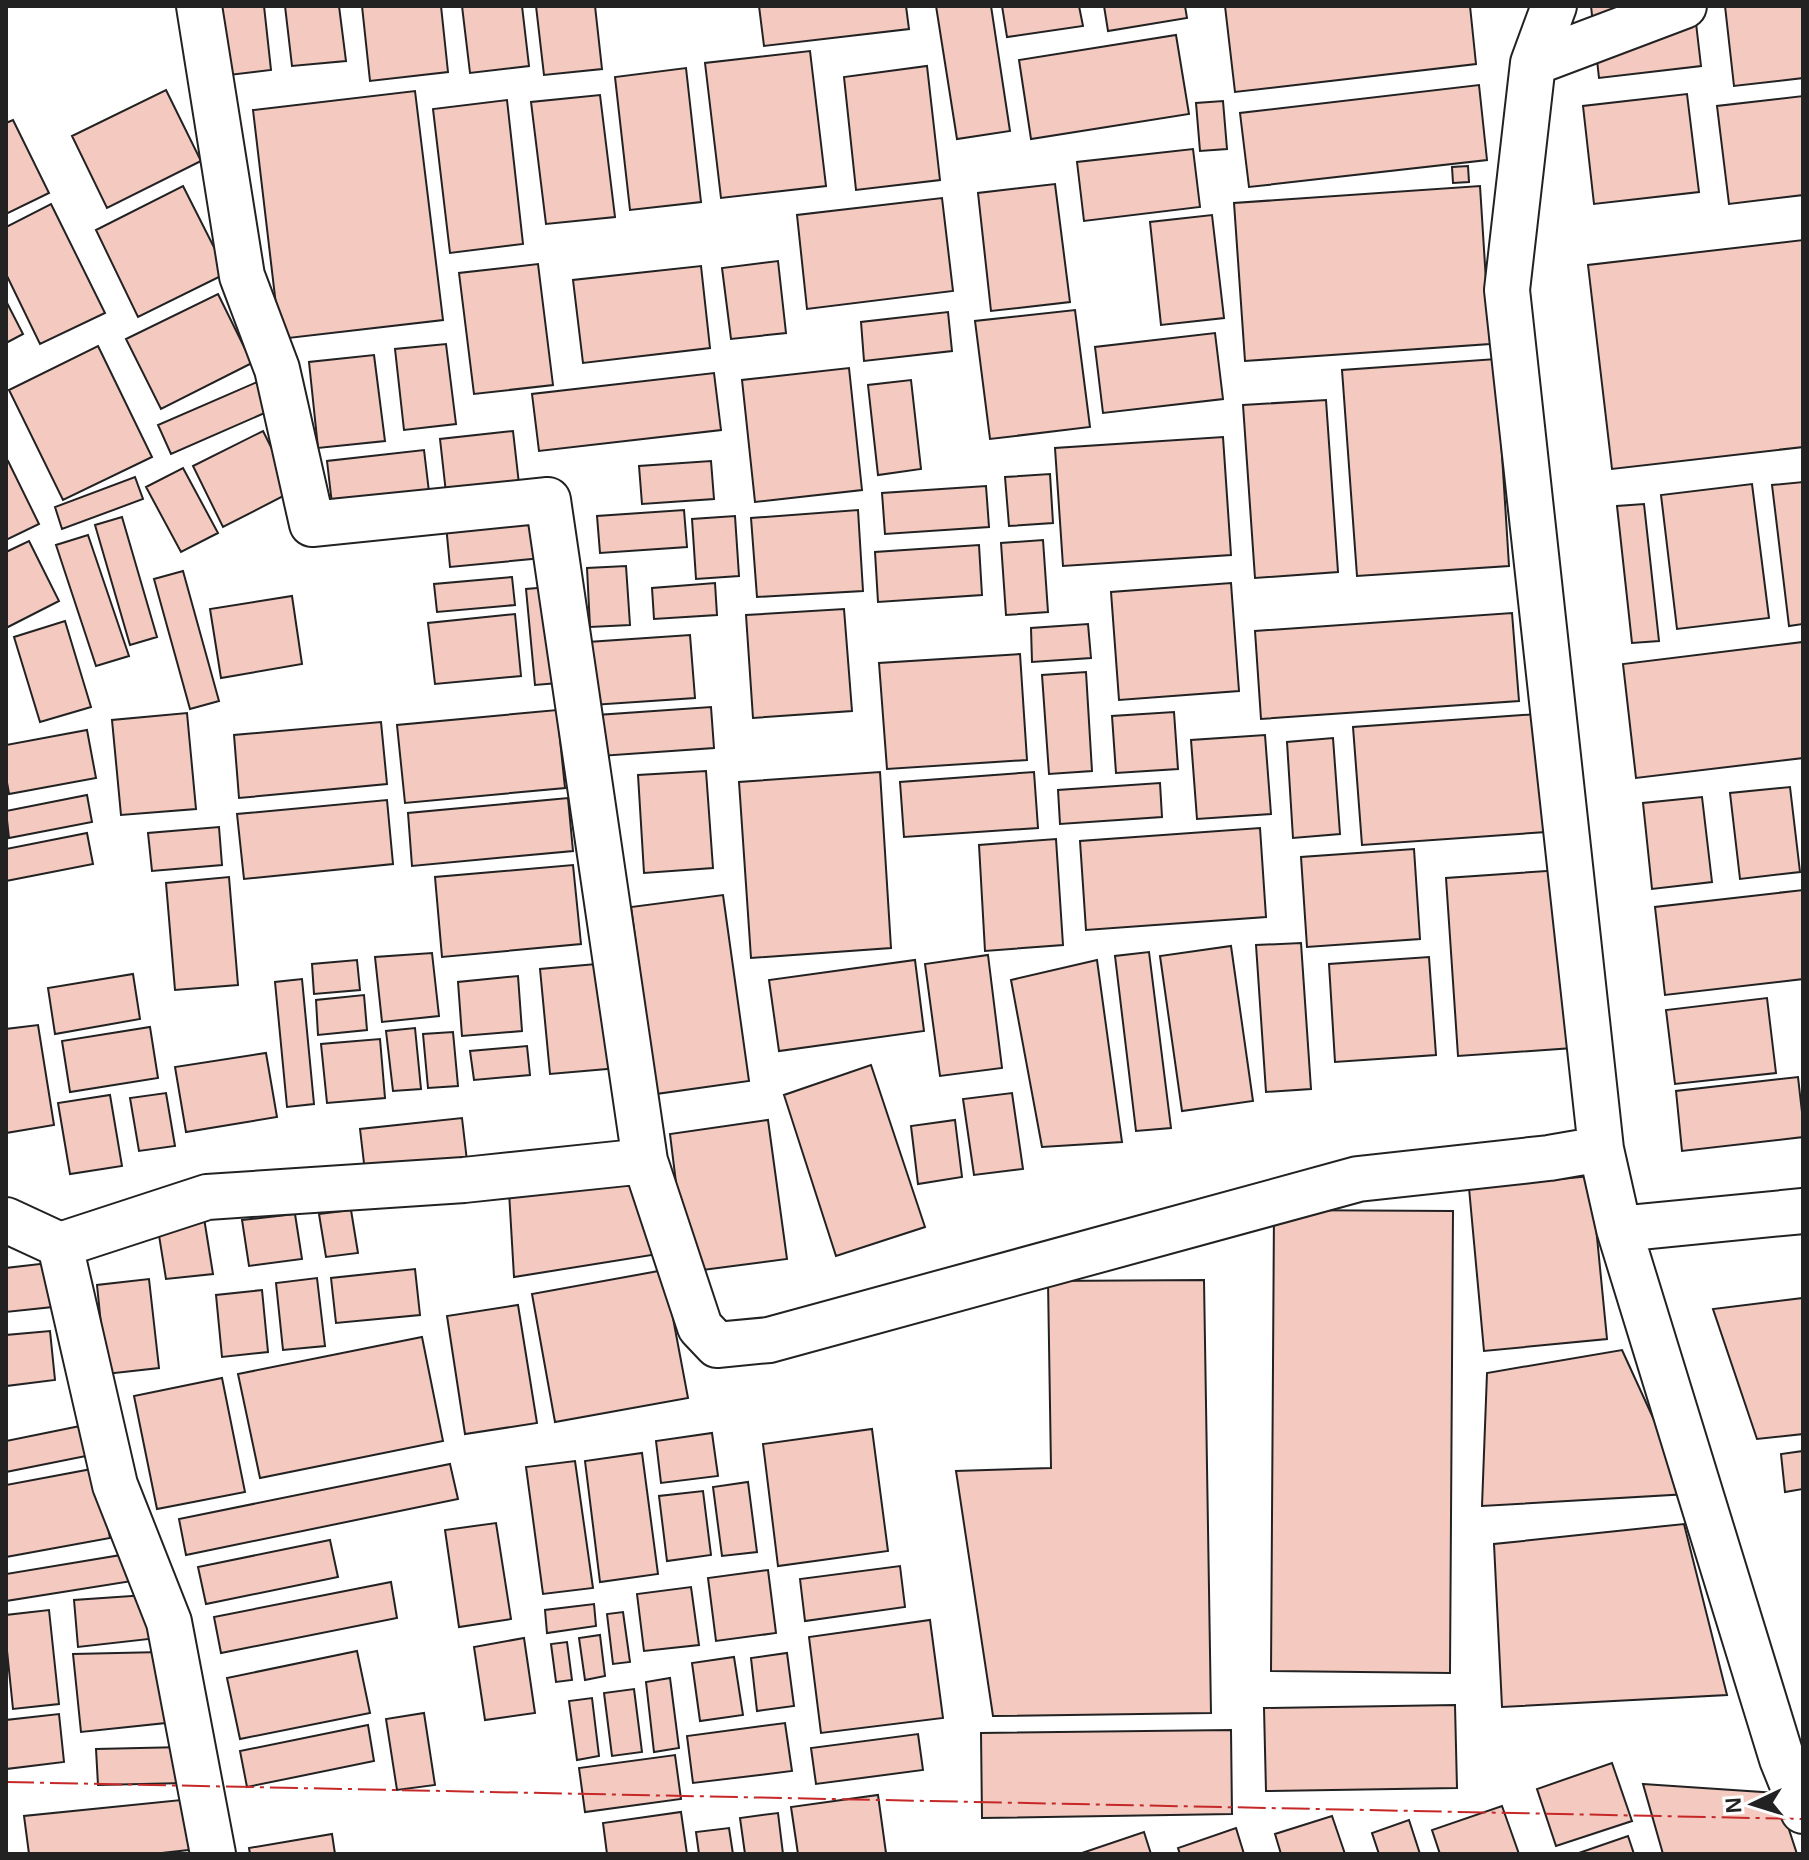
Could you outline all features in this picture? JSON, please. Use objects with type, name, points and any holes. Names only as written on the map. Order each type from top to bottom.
[{"type":"street","points":[[199,6],[242,276],[277,369],[312,524],[548,500],[645,1161],[700,1327],[717,1345],[769,1340],[1358,1179],[1549,1158],[1601,1149]]},
{"type":"street","points":[[1554,6],[1533,63],[1507,290],[1601,1149],[1619,1229],[1792,1758],[1803,1811]]},
{"type":"street","points":[[1533,63],[1684,6]]},
{"type":"street","points":[[6,1220],[60,1245],[207,1197],[464,1180],[645,1161]]},
{"type":"street","points":[[1619,1229],[1803,1211]]},
{"type":"street","points":[[60,1245],[115,1485],[169,1622],[213,1854]]},
{"type":"building","points":[[213,6],[264,6],[271,70],[221,76]]},
{"type":"building","points":[[285,6],[339,6],[346,61],[292,66]]},
{"type":"building","points":[[362,6],[441,6],[448,72],[370,81]]},
{"type":"building","points":[[462,6],[522,6],[529,66],[470,73]]},
{"type":"building","points":[[536,6],[595,6],[602,69],[544,75]]},
{"type":"building","points":[[759,6],[906,6],[909,29],[764,46]]},
{"type":"building","points":[[936,6],[991,6],[1010,131],[957,139]]},
{"type":"building","points":[[1002,6],[1079,6],[1083,26],[1007,37]]},
{"type":"building","points":[[1104,6],[1185,6],[1187,18],[1108,31]]},
{"type":"building","points":[[1225,6],[1470,6],[1476,64],[1235,92]]},
{"type":"building","points":[[1591,6],[1694,6],[1701,66],[1599,78]]},
{"type":"building","points":[[1725,6],[1803,6],[1803,78],[1734,86]]},
{"type":"building","points":[[1176,35],[1189,114],[1031,139],[1019,60]]},
{"type":"building","points":[[810,51],[826,186],[721,198],[705,63]]},
{"type":"building","points":[[927,66],[940,180],[856,190],[844,77]]},
{"type":"building","points":[[686,68],[701,202],[630,210],[615,77]]},
{"type":"building","points":[[1479,85],[1487,160],[1249,187],[1240,113]]},
{"type":"building","points":[[166,90],[201,161],[107,208],[72,136]]},
{"type":"building","points":[[415,91],[443,320],[280,339],[253,110]]},
{"type":"building","points":[[1687,94],[1699,192],[1594,204],[1583,106]]},
{"type":"building","points":[[600,95],[615,217],[546,224],[531,102]]},
{"type":"building","points":[[1803,96],[1803,195],[1729,204],[1717,106]]},
{"type":"building","points":[[507,100],[523,244],[450,253],[433,109]]},
{"type":"building","points":[[1223,101],[1227,149],[1200,151],[1196,103]]},
{"type":"building","points":[[13,120],[49,193],[6,214],[6,123]]},
{"type":"building","points":[[1193,149],[1200,207],[1084,221],[1077,162]]},
{"type":"building","points":[[1468,166],[1469,182],[1453,183],[1452,167]]},
{"type":"building","points":[[1055,184],[1070,302],[991,311],[978,193]]},
{"type":"building","points":[[183,186],[227,273],[138,317],[96,230]]},
{"type":"building","points":[[1480,186],[1490,344],[1245,361],[1234,203]]},
{"type":"building","points":[[942,198],[953,291],[807,309],[797,215]]},
{"type":"building","points":[[51,204],[105,313],[40,344],[6,274],[6,227]]},
{"type":"building","points":[[1212,215],[1224,318],[1161,325],[1150,222]]},
{"type":"building","points":[[1803,240],[1803,447],[1612,469],[1588,265]]},
{"type":"building","points":[[778,261],[786,333],[731,339],[722,268]]},
{"type":"building","points":[[538,264],[553,385],[474,394],[459,273]]},
{"type":"building","points":[[701,266],[710,348],[583,363],[573,280]]},
{"type":"building","points":[[218,294],[252,363],[161,409],[126,339]]},
{"type":"building","points":[[6,301],[23,334],[6,343]]},
{"type":"building","points":[[1075,310],[1090,427],[990,439],[975,321]]},
{"type":"building","points":[[948,312],[952,351],[864,361],[861,322]]},
{"type":"building","points":[[1215,333],[1223,399],[1103,413],[1095,347]]},
{"type":"building","points":[[446,344],[456,424],[404,430],[395,349]]},
{"type":"building","points":[[98,346],[152,457],[63,500],[9,390]]},
{"type":"building","points":[[374,355],[385,441],[318,448],[309,362]]},
{"type":"building","points":[[1496,359],[1509,566],[1357,576],[1342,370]]},
{"type":"building","points":[[849,368],[862,490],[755,502],[742,380]]},
{"type":"building","points":[[714,373],[721,430],[539,451],[532,394]]},
{"type":"building","points":[[264,379],[276,408],[171,454],[158,425]]},
{"type":"building","points":[[911,380],[921,469],[878,475],[868,385]]},
{"type":"building","points":[[1326,400],[1338,572],[1255,578],[1243,405]]},
{"type":"building","points":[[263,431],[293,491],[223,527],[193,466]]},
{"type":"building","points":[[513,431],[520,493],[447,502],[440,439]]},
{"type":"building","points":[[1223,437],[1231,555],[1063,566],[1055,448]]},
{"type":"building","points":[[424,450],[429,492],[332,504],[327,461]]},
{"type":"building","points":[[711,461],[714,499],[642,504],[639,466]]},
{"type":"building","points":[[6,462],[39,524],[6,540]]},
{"type":"building","points":[[183,468],[218,533],[181,552],[146,487]]},
{"type":"building","points":[[1050,474],[1053,523],[1009,526],[1005,477]]},
{"type":"building","points":[[135,477],[143,499],[62,529],[55,507]]},
{"type":"building","points":[[1803,482],[1803,624],[1789,626],[1772,485]]},
{"type":"building","points":[[1752,484],[1769,618],[1677,629],[1661,495]]},
{"type":"building","points":[[986,486],[989,527],[885,534],[882,493]]},
{"type":"building","points":[[1644,504],[1659,641],[1632,643],[1617,506]]},
{"type":"building","points":[[684,510],[687,547],[600,553],[597,516]]},
{"type":"building","points":[[858,510],[863,591],[757,597],[751,518]]},
{"type":"building","points":[[538,516],[542,558],[450,567],[446,525]]},
{"type":"building","points":[[735,516],[739,576],[696,579],[692,519]]},
{"type":"building","points":[[122,517],[157,637],[130,645],[95,525]]},
{"type":"building","points":[[88,535],[129,656],[96,666],[56,545]]},
{"type":"building","points":[[1043,540],[1048,612],[1006,615],[1001,543]]},
{"type":"building","points":[[29,541],[59,601],[6,628],[6,552]]},
{"type":"building","points":[[979,545],[982,595],[878,602],[875,552]]},
{"type":"building","points":[[626,566],[630,625],[590,627],[587,568]]},
{"type":"building","points":[[183,571],[219,701],[190,709],[154,579]]},
{"type":"building","points":[[512,577],[515,605],[437,612],[434,584]]},
{"type":"building","points":[[715,583],[717,615],[654,619],[652,588]]},
{"type":"building","points":[[1231,583],[1239,691],[1119,700],[1111,592]]},
{"type":"building","points":[[549,587],[558,683],[535,685],[526,589]]},
{"type":"building","points":[[292,596],[302,664],[221,678],[210,609]]},
{"type":"building","points":[[844,609],[852,711],[753,718],[746,615]]},
{"type":"building","points":[[1512,613],[1519,701],[1261,719],[1255,631]]},
{"type":"building","points":[[515,614],[521,676],[435,684],[428,623]]},
{"type":"building","points":[[65,621],[91,707],[40,722],[14,637]]},
{"type":"building","points":[[1088,624],[1091,658],[1032,662],[1031,628]]},
{"type":"building","points":[[690,635],[695,698],[592,705],[588,642]]},
{"type":"building","points":[[1803,642],[1803,758],[1636,778],[1623,664]]},
{"type":"building","points":[[1020,654],[1027,760],[887,769],[879,663]]},
{"type":"building","points":[[1086,672],[1092,771],[1049,774],[1042,675]]},
{"type":"building","points":[[711,707],[714,748],[600,756],[597,715]]},
{"type":"building","points":[[557,710],[565,788],[405,803],[397,725]]},
{"type":"building","points":[[1174,712],[1178,769],[1116,773],[1112,716]]},
{"type":"building","points":[[187,713],[196,809],[121,815],[112,720]]},
{"type":"building","points":[[1538,714],[1546,832],[1362,845],[1353,727]]},
{"type":"building","points":[[381,722],[387,784],[239,798],[234,735]]},
{"type":"building","points":[[87,730],[96,778],[9,794],[6,745]]},
{"type":"building","points":[[1265,735],[1271,814],[1197,819],[1191,740]]},
{"type":"building","points":[[1333,738],[1340,834],[1293,838],[1287,742]]},
{"type":"building","points":[[706,771],[713,868],[644,873],[638,775]]},
{"type":"building","points":[[880,772],[891,948],[751,958],[739,782]]},
{"type":"building","points":[[1034,772],[1038,828],[904,837],[900,782]]},
{"type":"building","points":[[1160,783],[1162,817],[1060,824],[1058,790]]},
{"type":"building","points":[[1790,787],[1800,872],[1740,879],[1730,793]]},
{"type":"building","points":[[87,795],[92,822],[9,838],[6,811]]},
{"type":"building","points":[[1702,797],[1712,882],[1652,889],[1643,803]]},
{"type":"building","points":[[568,798],[573,851],[412,866],[408,813]]},
{"type":"building","points":[[387,800],[393,864],[244,879],[237,814]]},
{"type":"building","points":[[219,827],[222,865],[152,871],[148,833]]},
{"type":"building","points":[[1260,828],[1266,917],[1086,930],[1080,841]]},
{"type":"building","points":[[87,833],[93,864],[6,881],[6,849]]},
{"type":"building","points":[[1056,839],[1063,945],[985,951],[979,845]]},
{"type":"building","points":[[1414,849],[1420,939],[1307,947],[1301,857]]},
{"type":"building","points":[[573,865],[581,944],[442,957],[435,877]]},
{"type":"building","points":[[1562,870],[1573,1048],[1458,1056],[1446,878]]},
{"type":"building","points":[[229,877],[238,985],[175,990],[166,883]]},
{"type":"building","points":[[1803,890],[1803,979],[1665,995],[1655,907]]},
{"type":"building","points":[[723,895],[749,1081],[656,1094],[631,907]]},
{"type":"building","points":[[1301,943],[1311,1089],[1266,1092],[1256,945]]},
{"type":"building","points":[[1231,946],[1253,1101],[1182,1111],[1160,956]]},
{"type":"building","points":[[1149,952],[1171,1128],[1136,1131],[1115,956]]},
{"type":"building","points":[[432,953],[439,1016],[382,1022],[375,957]]},
{"type":"building","points":[[988,955],[1002,1068],[940,1076],[925,964]]},
{"type":"building","points":[[1429,957],[1436,1055],[1335,1062],[1329,964]]},
{"type":"building","points":[[357,960],[360,990],[314,994],[312,964]]},
{"type":"building","points":[[915,960],[924,1031],[779,1051],[769,980]]},
{"type":"building","points":[[1097,960],[1122,1142],[1042,1147],[1011,980]]},
{"type":"building","points":[[619,962],[630,1067],[550,1074],[540,969]]},
{"type":"building","points":[[133,974],[140,1019],[55,1034],[48,988]]},
{"type":"building","points":[[518,976],[522,1031],[462,1036],[458,982]]},
{"type":"building","points":[[302,979],[314,1104],[287,1107],[275,982]]},
{"type":"building","points":[[364,995],[367,1030],[318,1035],[316,1000]]},
{"type":"building","points":[[1767,998],[1776,1073],[1675,1084],[1666,1010]]},
{"type":"building","points":[[38,1025],[54,1125],[6,1133],[6,1029]]},
{"type":"building","points":[[150,1027],[158,1078],[70,1092],[62,1041]]},
{"type":"building","points":[[415,1028],[421,1089],[393,1091],[386,1031]]},
{"type":"building","points":[[453,1032],[458,1086],[428,1088],[423,1034]]},
{"type":"building","points":[[380,1039],[385,1098],[327,1103],[321,1044]]},
{"type":"building","points":[[527,1046],[530,1075],[474,1080],[470,1051]]},
{"type":"building","points":[[266,1053],[277,1117],[186,1132],[175,1067]]},
{"type":"building","points":[[871,1065],[925,1227],[836,1256],[784,1095]]},
{"type":"building","points":[[1798,1077],[1803,1137],[1682,1151],[1676,1091]]},
{"type":"building","points":[[166,1093],[175,1146],[139,1151],[130,1098]]},
{"type":"building","points":[[1012,1093],[1023,1169],[974,1175],[963,1099]]},
{"type":"building","points":[[110,1095],[122,1166],[70,1174],[58,1103]]},
{"type":"building","points":[[462,1118],[467,1161],[365,1172],[360,1129]]},
{"type":"building","points":[[768,1120],[787,1259],[687,1272],[670,1134]]},
{"type":"building","points":[[955,1120],[962,1177],[918,1184],[911,1126]]},
{"type":"building","points":[[636,1176],[658,1254],[514,1277],[509,1192]]},
{"type":"building","points":[[1591,1176],[1607,1339],[1484,1351],[1469,1188]]},
{"type":"building","points":[[351,1210],[358,1253],[326,1257],[319,1214]]},
{"type":"building","points":[[1274,1210],[1453,1211],[1450,1673],[1271,1671]]},
{"type":"building","points":[[295,1214],[302,1259],[249,1266],[242,1220]]},
{"type":"building","points":[[204,1218],[213,1274],[166,1279],[157,1223]]},
{"type":"building","points":[[57,1262],[62,1306],[6,1312],[6,1268]]},
{"type":"building","points":[[415,1269],[420,1315],[336,1323],[331,1278]]},
{"type":"building","points":[[664,1270],[688,1398],[555,1422],[532,1294]]},
{"type":"building","points":[[317,1278],[325,1346],[283,1350],[276,1283]]},
{"type":"building","points":[[149,1279],[159,1368],[106,1374],[97,1285]]},
{"type":"building","points":[[1204,1280],[1211,1713],[993,1716],[956,1471],[1051,1468],[1048,1281]]},
{"type":"building","points":[[262,1290],[268,1352],[222,1357],[216,1295]]},
{"type":"building","points":[[1803,1298],[1803,1434],[1757,1439],[1713,1309]]},
{"type":"building","points":[[518,1305],[537,1423],[465,1434],[447,1316]]},
{"type":"building","points":[[50,1331],[55,1380],[6,1386],[6,1335]]},
{"type":"building","points":[[422,1337],[443,1441],[260,1478],[238,1374]]},
{"type":"building","points":[[1622,1350],[1688,1494],[1482,1506],[1487,1373]]},
{"type":"building","points":[[222,1378],[245,1492],[157,1509],[134,1396]]},
{"type":"building","points":[[85,1425],[91,1455],[6,1472],[6,1441]]},
{"type":"building","points":[[872,1429],[888,1551],[778,1566],[763,1444]]},
{"type":"building","points":[[712,1433],[718,1476],[661,1483],[656,1441]]},
{"type":"building","points":[[1803,1451],[1803,1489],[1785,1492],[1781,1454]]},
{"type":"building","points":[[642,1453],[658,1574],[600,1582],[585,1461]]},
{"type":"building","points":[[575,1461],[593,1588],[543,1594],[526,1467]]},
{"type":"building","points":[[450,1464],[458,1499],[186,1555],[179,1519]]},
{"type":"building","points":[[97,1468],[110,1538],[6,1557],[6,1485]]},
{"type":"building","points":[[748,1482],[757,1552],[722,1556],[713,1487]]},
{"type":"building","points":[[703,1491],[711,1555],[667,1561],[659,1496]]},
{"type":"building","points":[[496,1523],[511,1619],[459,1627],[445,1530]]},
{"type":"building","points":[[1684,1524],[1727,1695],[1502,1707],[1494,1544]]},
{"type":"building","points":[[330,1540],[338,1577],[206,1604],[198,1567]]},
{"type":"building","points":[[127,1554],[132,1581],[6,1601],[6,1574]]},
{"type":"building","points":[[900,1566],[905,1607],[805,1621],[800,1579]]},
{"type":"building","points":[[768,1570],[776,1633],[716,1641],[708,1578]]},
{"type":"building","points":[[391,1582],[397,1618],[221,1653],[214,1617]]},
{"type":"building","points":[[691,1587],[699,1645],[644,1651],[637,1594]]},
{"type":"building","points":[[146,1595],[158,1638],[78,1647],[74,1600]]},
{"type":"building","points":[[594,1604],[596,1626],[547,1633],[545,1610]]},
{"type":"building","points":[[49,1610],[59,1704],[13,1709],[6,1615]]},
{"type":"building","points":[[623,1612],[630,1662],[613,1664],[607,1614]]},
{"type":"building","points":[[930,1620],[943,1718],[821,1733],[809,1637]]},
{"type":"building","points":[[600,1635],[605,1676],[585,1680],[579,1638]]},
{"type":"building","points":[[524,1638],[535,1713],[485,1720],[474,1647]]},
{"type":"building","points":[[567,1642],[572,1680],[556,1682],[551,1644]]},
{"type":"building","points":[[357,1651],[370,1713],[240,1739],[227,1678]]},
{"type":"building","points":[[162,1652],[175,1722],[81,1732],[73,1654]]},
{"type":"building","points":[[787,1653],[794,1706],[757,1711],[751,1658]]},
{"type":"building","points":[[734,1657],[743,1715],[700,1721],[692,1663]]},
{"type":"building","points":[[670,1678],[679,1748],[654,1752],[646,1682]]},
{"type":"building","points":[[634,1689],[642,1752],[612,1756],[604,1693]]},
{"type":"building","points":[[592,1698],[599,1756],[577,1760],[569,1701]]},
{"type":"building","points":[[1455,1705],[1457,1788],[1266,1791],[1264,1708]]},
{"type":"building","points":[[424,1713],[435,1785],[397,1790],[386,1719]]},
{"type":"building","points":[[59,1714],[64,1762],[6,1769],[6,1720]]},
{"type":"building","points":[[785,1723],[792,1771],[693,1783],[687,1736]]},
{"type":"building","points":[[368,1725],[374,1761],[247,1787],[240,1751]]},
{"type":"building","points":[[1231,1730],[1232,1814],[982,1818],[981,1733]]},
{"type":"building","points":[[918,1734],[923,1770],[816,1784],[811,1748]]},
{"type":"building","points":[[184,1747],[185,1783],[98,1785],[96,1749]]},
{"type":"building","points":[[675,1755],[681,1799],[585,1812],[579,1768]]},
{"type":"building","points":[[1612,1763],[1632,1821],[1556,1846],[1537,1789]]},
{"type":"building","points":[[1643,1784],[1777,1793],[1797,1854],[1663,1854]]},
{"type":"building","points":[[878,1795],[886,1853],[798,1854],[791,1807]]},
{"type":"building","points":[[191,1799],[197,1849],[153,1854],[29,1854],[24,1816]]},
{"type":"building","points":[[1502,1806],[1519,1854],[1440,1854],[1432,1830]]},
{"type":"building","points":[[681,1812],[687,1854],[607,1854],[603,1823]]},
{"type":"building","points":[[778,1813],[783,1854],[745,1854],[740,1818]]},
{"type":"building","points":[[1332,1816],[1345,1854],[1281,1854],[1275,1834]]},
{"type":"building","points":[[1409,1820],[1420,1854],[1379,1854],[1372,1833]]},
{"type":"building","points":[[729,1828],[733,1854],[699,1854],[696,1832]]},
{"type":"building","points":[[1236,1828],[1244,1854],[1180,1854],[1178,1848]]},
{"type":"building","points":[[1144,1832],[1151,1854],[1079,1854]]},
{"type":"building","points":[[332,1834],[335,1854],[250,1854],[249,1848]]},
{"type":"building","points":[[1628,1836],[1634,1854],[1576,1854]]},
{"type":"power","points":[[6,1782],[1803,1819]]}]
